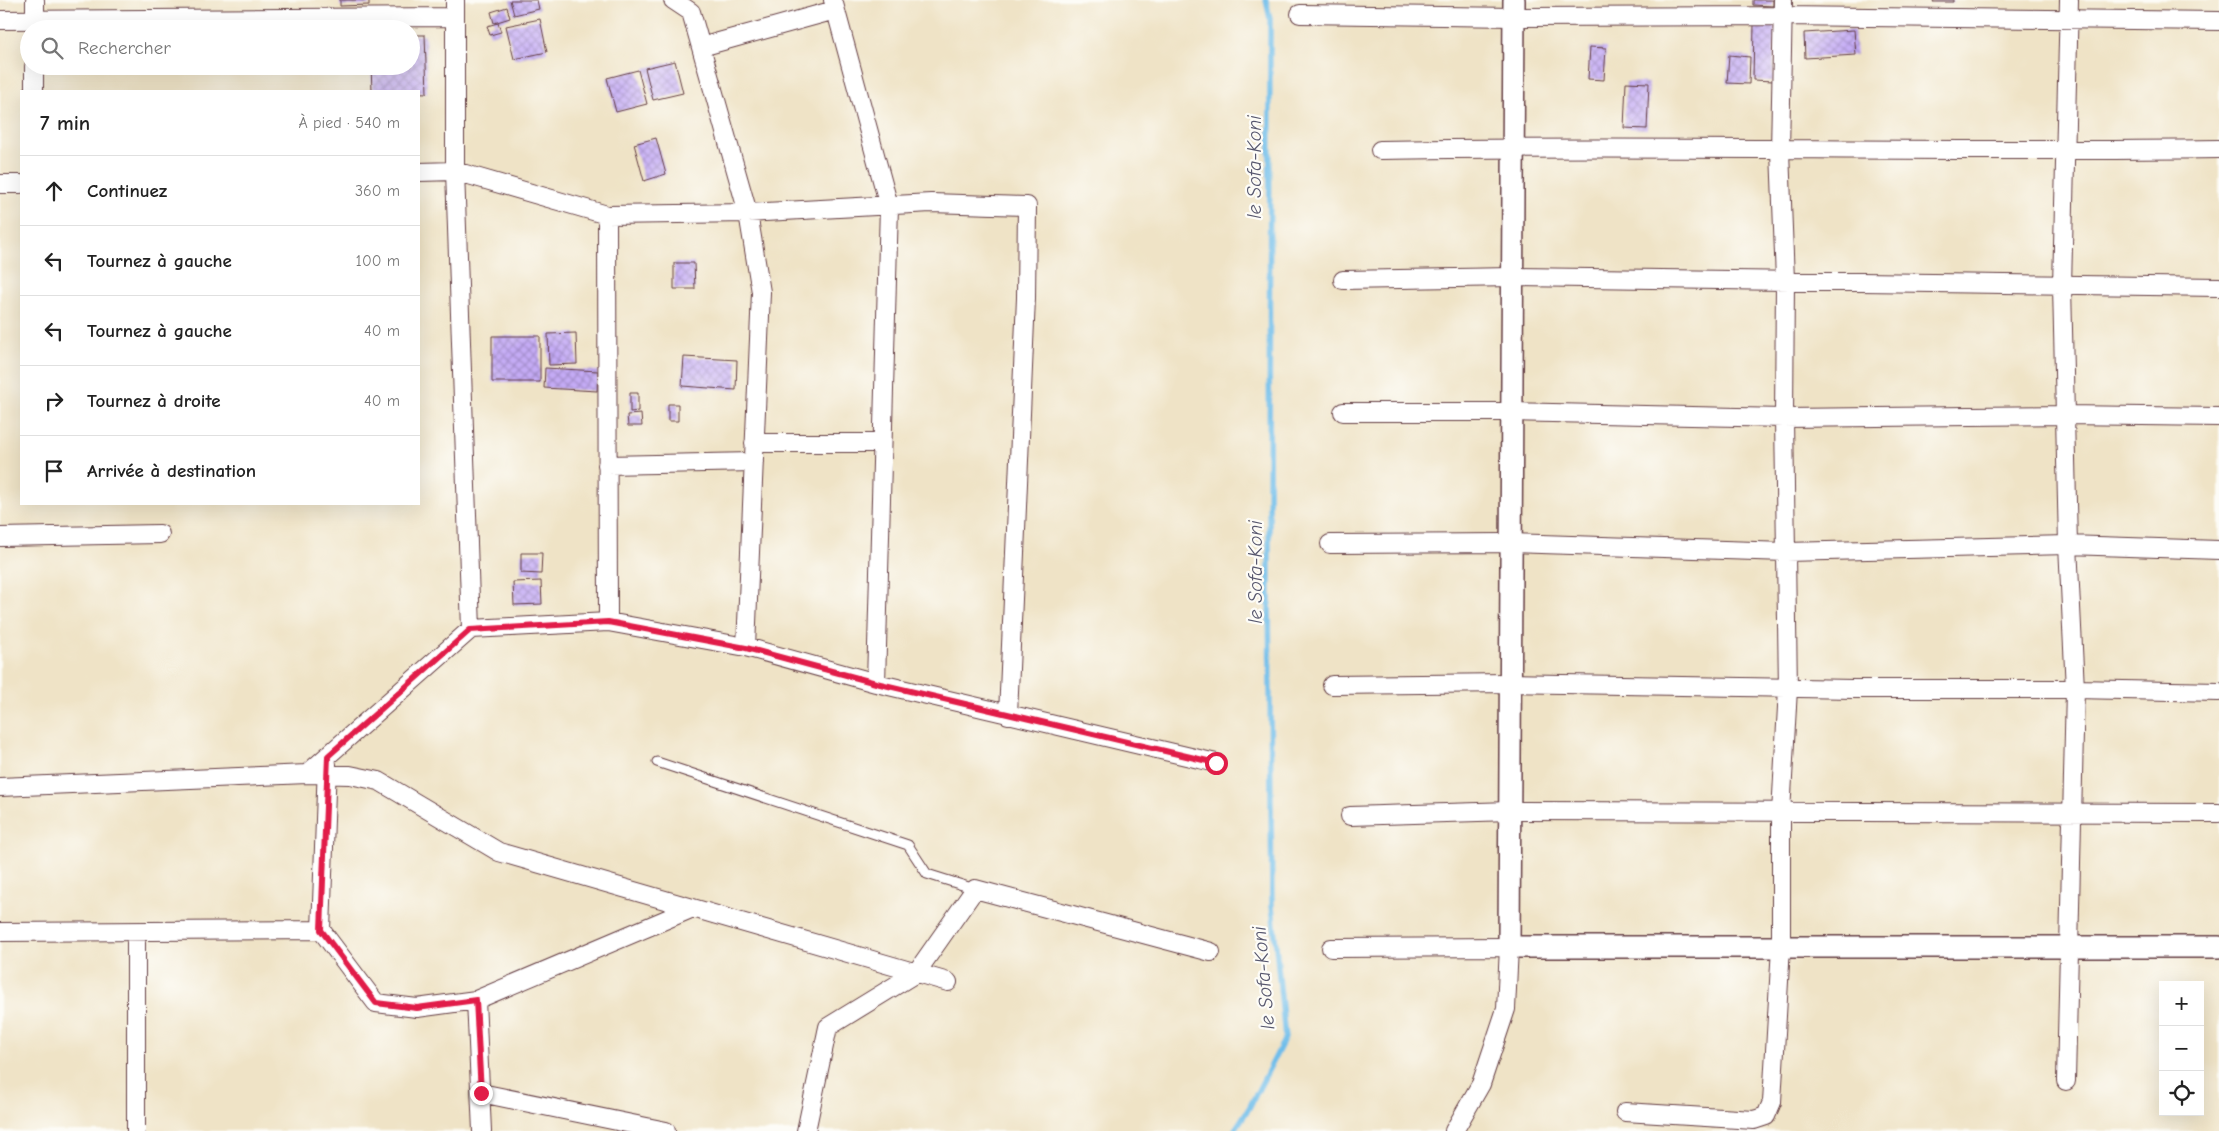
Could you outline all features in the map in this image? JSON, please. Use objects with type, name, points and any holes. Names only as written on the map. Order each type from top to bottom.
[{"type":"street","points":[[35,20],[36,0]]},
{"type":"street","points":[[673,0],[691,12],[748,213],[761,292],[746,648]]},
{"type":"street","points":[[2066,1081],[2075,689],[2068,545],[2062,286],[2069,0]]},
{"type":"street","points":[[701,47],[834,5],[889,206],[876,683]]},
{"type":"street","points":[[1625,1112],[1754,1120],[1766,1116],[1772,1102],[1780,947],[1782,813],[1788,688],[1784,418],[1785,280],[1780,151],[1783,8]]},
{"type":"street","points":[[1300,14],[1514,9],[1783,8],[2069,20],[2219,21]]},
{"type":"street","points":[[147,20],[455,9],[455,171],[470,630]]},
{"type":"street","points":[[1454,1131],[1481,1084],[1506,1009],[1509,947],[1514,9]]},
{"type":"street","points":[[0,20],[20,22]]},
{"type":"street","points":[[34,75],[34,90]]},
{"type":"street","points":[[1380,150],[1514,148],[2066,152],[2219,149]]},
{"type":"street","points":[[420,172],[455,171],[607,215],[748,213],[931,204],[1027,206],[1026,298],[1008,715]]},
{"type":"street","points":[[0,184],[20,184]]},
{"type":"street","points":[[607,215],[608,622]]},
{"type":"street","points":[[1343,280],[1512,277],[2219,287]]},
{"type":"street","points":[[1343,412],[1511,412],[1784,418],[2065,415],[2219,417]]},
{"type":"street","points":[[754,443],[882,443]]},
{"type":"street","points":[[607,465],[754,462]]},
{"type":"street","points":[[0,538],[160,534]]},
{"type":"street","points":[[1330,544],[1511,543],[1786,552],[2068,545],[2219,550]]},
{"type":"street","points":[[307,774],[470,630],[608,622],[746,648],[876,683],[1216,763]]},
{"type":"street","points":[[1332,685],[1510,682],[1788,688],[2075,689],[2219,692]]},
{"type":"street","points":[[328,756],[321,930],[376,1003],[417,1008],[476,1000],[693,908]]},
{"type":"street","points":[[0,787],[307,774],[350,775],[379,781],[499,852],[948,982]]},
{"type":"street","points":[[1350,816],[1510,811],[2219,813]]},
{"type":"street","points":[[806,1131],[828,1027],[916,973],[975,888],[1211,952]]},
{"type":"street","points":[[0,932],[321,930]]},
{"type":"street","points":[[136,932],[136,1131]]},
{"type":"street","points":[[1331,948],[2219,947]]},
{"type":"street","points":[[476,1000],[482,1131]]},
{"type":"street","points":[[481,1093],[666,1131]]},
{"type":"lane","points":[[657,762],[908,845],[927,874],[975,888]]},
{"type":"building","points":[[340,0],[369,0],[369,5],[340,6]]},
{"type":"building","points":[[510,0],[537,0],[539,9],[514,15]]},
{"type":"building","points":[[1753,0],[1773,0],[1773,6],[1753,5]]},
{"type":"building","points":[[1934,0],[1953,0],[1953,2],[1933,2]]},
{"type":"building","points":[[507,7],[510,18],[494,23],[491,12]]},
{"type":"building","points":[[540,19],[547,52],[514,59],[506,26]]},
{"type":"building","points":[[498,23],[501,32],[490,35],[487,26]]},
{"type":"building","points":[[1754,24],[1775,25],[1773,81],[1753,80]]},
{"type":"building","points":[[1854,30],[1856,55],[1805,58],[1804,33]]},
{"type":"building","points":[[420,35],[425,35],[427,93],[420,93],[420,90],[372,90],[371,75],[420,75]]},
{"type":"building","points":[[1590,47],[1606,48],[1604,80],[1588,79]]},
{"type":"building","points":[[1729,55],[1750,57],[1749,84],[1727,83]]},
{"type":"building","points":[[675,61],[683,93],[653,100],[645,68]]},
{"type":"building","points":[[638,70],[647,104],[616,112],[607,78]]},
{"type":"building","points":[[1626,82],[1649,83],[1647,129],[1624,128]]},
{"type":"building","points":[[656,138],[666,174],[644,181],[634,144]]},
{"type":"building","points":[[674,263],[694,263],[695,289],[674,289]]},
{"type":"building","points":[[576,333],[577,364],[549,365],[548,334]]},
{"type":"building","points":[[492,336],[540,336],[540,382],[492,382]]},
{"type":"building","points":[[684,357],[737,360],[736,390],[682,386]]},
{"type":"building","points":[[545,368],[598,371],[597,391],[544,388]]},
{"type":"building","points":[[630,393],[638,393],[638,411],[630,412]]},
{"type":"building","points":[[668,404],[678,404],[678,421],[668,421]]},
{"type":"building","points":[[641,414],[642,426],[628,426],[627,415]]},
{"type":"building","points":[[521,553],[542,553],[541,574],[521,573]]},
{"type":"building","points":[[541,581],[542,604],[514,605],[513,582]]},
{"type":"waterway","name":"le Sofa-Koni","points":[[1234,1131],[1249,1108],[1285,1038],[1272,905],[1269,591],[1270,19],[1266,0]]},
{"type":"route","points":[[481,1093],[476,1000],[417,1008],[376,1003],[321,930],[328,756],[470,630],[608,622],[746,648],[876,683],[1216,763]]}]
